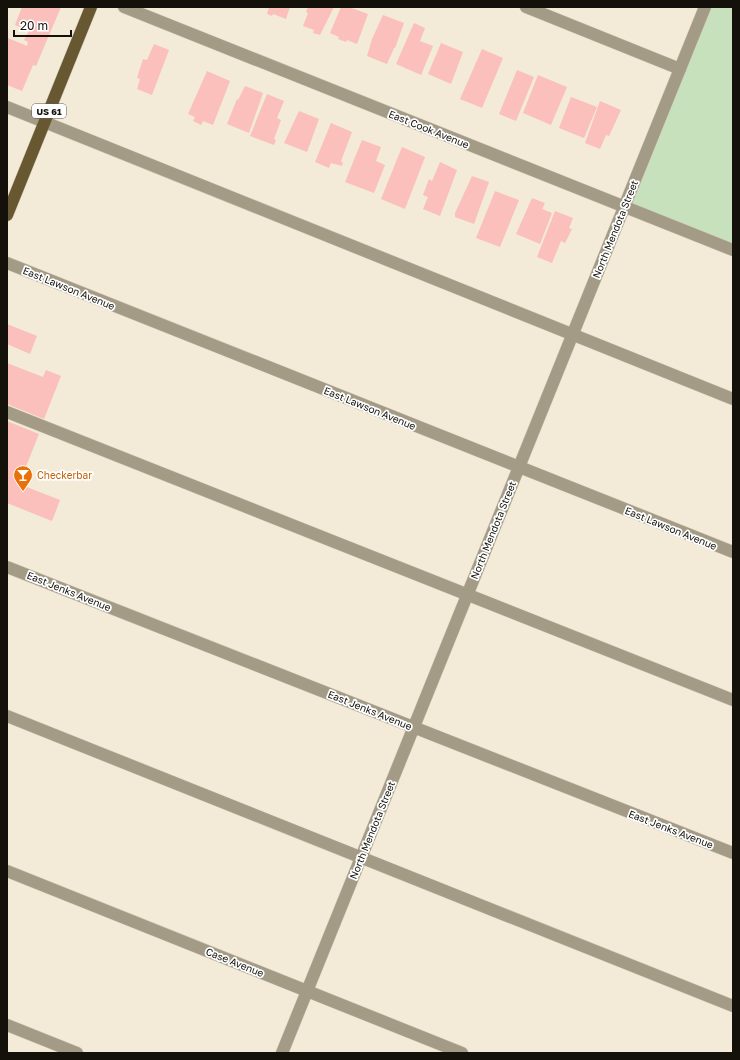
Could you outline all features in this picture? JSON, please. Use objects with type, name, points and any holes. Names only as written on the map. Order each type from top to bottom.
[{"type":"main road","name":"US 61","points":[[7,215],[91,7]]},
{"type":"street","name":"East Cook Avenue","points":[[124,7],[733,250]]},
{"type":"street","points":[[526,7],[680,69]]},
{"type":"street","name":"North Mendota Street","points":[[282,1053],[705,7]]},
{"type":"street","points":[[7,107],[733,399]]},
{"type":"street","name":"East Lawson Avenue","points":[[7,263],[733,552]]},
{"type":"street","points":[[7,412],[733,700]]},
{"type":"street","name":"East Jenks Avenue","points":[[7,566],[413,728],[733,853]]},
{"type":"street","points":[[7,716],[733,1006]]},
{"type":"street","name":"Case Avenue","points":[[7,871],[462,1053]]},
{"type":"street","points":[[7,1025],[76,1053]]},
{"type":"green space","points":[[707,7],[733,7],[733,250],[624,207]]},
{"type":"building","points":[[22,7],[61,7],[36,66],[33,65],[22,91],[7,85],[7,41],[8,38],[27,46],[28,42],[24,40],[29,31],[15,25]]},
{"type":"building","points":[[269,7],[290,7],[286,19],[273,14],[272,16],[267,14]]},
{"type":"building","points":[[308,7],[334,7],[320,35],[313,33],[314,30],[303,26],[308,13],[306,12]]},
{"type":"building","points":[[341,7],[349,7],[368,14],[357,44],[347,40],[346,42],[338,39],[339,37],[330,33]]},
{"type":"building","points":[[383,15],[404,23],[395,48],[387,64],[367,56],[372,39]]},
{"type":"building","points":[[414,23],[425,28],[420,41],[433,46],[421,75],[396,64]]},
{"type":"building","points":[[441,43],[463,52],[451,84],[428,74]]},
{"type":"building","points":[[154,44],[169,50],[152,95],[137,89],[140,79],[137,78],[143,59],[147,60]]},
{"type":"building","points":[[482,49],[503,58],[482,108],[460,99]]},
{"type":"building","points":[[517,70],[534,77],[516,121],[499,114]]},
{"type":"building","points":[[207,71],[230,81],[213,125],[203,121],[201,125],[193,121],[195,117],[188,114]]},
{"type":"building","points":[[538,75],[567,87],[551,125],[523,113]]},
{"type":"building","points":[[245,86],[263,93],[249,133],[227,124],[237,99],[238,100]]},
{"type":"building","points":[[267,94],[284,101],[277,118],[281,120],[274,139],[276,140],[274,145],[250,136]]},
{"type":"building","points":[[571,97],[597,107],[584,138],[559,128]]},
{"type":"building","points":[[600,101],[621,110],[609,136],[606,135],[600,149],[585,143]]},
{"type":"building","points":[[299,111],[319,119],[307,152],[284,143]]},
{"type":"building","points":[[331,123],[352,132],[341,161],[343,163],[342,166],[331,163],[329,168],[315,162]]},
{"type":"building","points":[[362,140],[381,147],[376,161],[385,165],[374,193],[345,182]]},
{"type":"building","points":[[402,147],[425,157],[405,209],[381,199]]},
{"type":"building","points":[[440,162],[457,170],[440,216],[423,209],[428,197],[423,195],[429,179],[432,181]]},
{"type":"building","points":[[472,176],[489,182],[474,224],[455,217],[455,213]]},
{"type":"building","points":[[495,191],[519,200],[500,247],[476,238]]},
{"type":"building","points":[[532,198],[545,203],[542,209],[552,213],[540,244],[516,234]]},
{"type":"building","points":[[555,211],[573,218],[569,228],[572,229],[565,243],[561,241],[552,263],[537,257]]},
{"type":"building","points":[[7,324],[37,336],[30,354],[7,344]]},
{"type":"building","points":[[7,363],[43,377],[46,370],[61,376],[44,419],[7,404]]},
{"type":"building","points":[[7,421],[39,434],[19,484],[60,500],[52,521],[7,503]]},
{"type":"place","name":"Checkerbar","points":[[23,492]]}]
